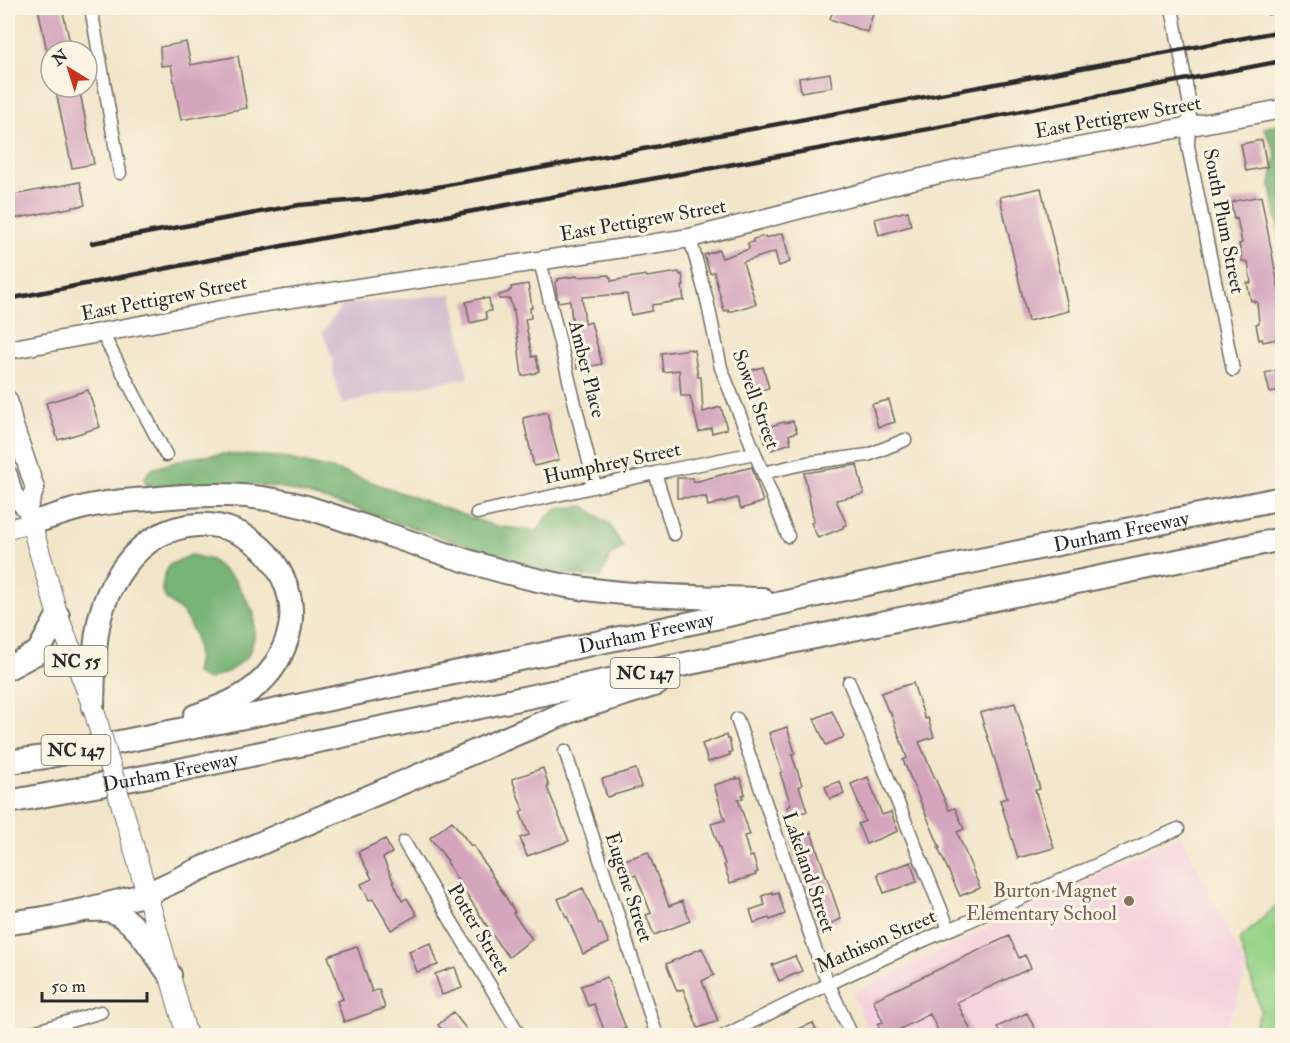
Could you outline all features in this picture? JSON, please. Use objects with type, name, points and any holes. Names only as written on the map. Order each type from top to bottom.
[{"type":"highway","points":[[29,516],[109,503],[192,494],[255,496],[306,507],[498,570],[568,586],[651,596],[796,599]]},
{"type":"highway","name":"Durham Freeway","points":[[8,762],[144,737],[1282,498]]},
{"type":"highway","points":[[93,707],[100,615],[109,591],[131,559],[144,546],[172,530],[201,524],[220,526],[238,532],[255,542],[276,565],[290,597],[291,628],[280,658],[269,674],[238,699],[144,737]]},
{"type":"highway","name":"Durham Freeway","points":[[8,802],[188,768],[1282,540]]},
{"type":"highway","points":[[8,668],[38,652],[58,616]]},
{"type":"highway","points":[[8,923],[84,910],[147,894],[198,870],[573,710],[692,675],[739,653]]},
{"type":"highway","points":[[84,910],[110,911],[124,918],[170,975]]},
{"type":"main road","name":"NC 55","points":[[29,516],[58,616],[93,707],[187,1035]]},
{"type":"street","points":[[90,8],[120,173]]},
{"type":"street","name":"South Plum Street","points":[[1172,8],[1190,106],[1188,146],[1233,370]]},
{"type":"street","name":"East Pettigrew Street","points":[[8,350],[259,303],[690,237],[965,168],[1282,109]]},
{"type":"street","name":"Sowell Street","points":[[690,237],[707,300],[721,368],[788,536]]},
{"type":"street","name":"Amber Place","points":[[540,261],[595,486]]},
{"type":"street","points":[[102,333],[166,455]]},
{"type":"street","name":"NC 55","points":[[8,400],[13,423],[35,488],[29,516]]},
{"type":"street","points":[[763,473],[807,463],[868,455],[905,440]]},
{"type":"street","name":"Humphrey Street","points":[[477,513],[755,453]]},
{"type":"street","points":[[655,473],[674,534]]},
{"type":"street","name":"NC 55","points":[[8,475],[13,494],[29,516]]},
{"type":"street","points":[[8,529],[29,516]]},
{"type":"street","points":[[849,682],[949,929]]},
{"type":"street","name":"Lakeland Street","points":[[737,718],[828,984],[852,1035]]},
{"type":"street","name":"Eugene Street","points":[[565,751],[657,1035]]},
{"type":"street","name":"Mathison Street","points":[[724,1035],[935,934],[1178,829]]},
{"type":"street","name":"Potter Street","points":[[404,842],[520,1035]]},
{"type":"street","points":[[20,1035],[101,1012]]},
{"type":"shaded area","points":[[452,294],[468,378],[410,388],[342,404],[333,373],[333,360],[322,332],[344,304]]},
{"type":"shaded area","name":"Burton Magnet Elementary School","points":[[1181,834],[1246,967],[1236,1004],[1222,1035],[871,1035],[852,994]]},
{"type":"green space","points":[[1282,123],[1282,251],[1271,185],[1276,153],[1264,128]]},
{"type":"green space","points":[[223,454],[281,457],[343,472],[494,526],[538,531],[544,519],[560,508],[584,506],[609,524],[623,547],[611,555],[601,577],[580,576],[537,569],[351,507],[283,488],[229,482],[147,487],[144,478],[152,469],[188,458]]},
{"type":"green space","points":[[191,555],[211,560],[235,580],[254,613],[254,638],[248,656],[229,671],[207,680],[195,673],[198,658],[195,635],[183,613],[166,599],[162,588],[169,565]]},
{"type":"green space","points":[[1282,901],[1282,1035],[1250,1035],[1261,1011],[1239,940]]},
{"type":"building","points":[[38,8],[62,8],[69,39],[44,39]]},
{"type":"building","points":[[834,8],[875,8],[867,32],[830,19]]},
{"type":"building","points":[[186,42],[191,65],[238,56],[247,108],[181,120],[171,65],[161,66],[160,47]]},
{"type":"building","points":[[830,73],[832,87],[801,92],[799,78]]},
{"type":"building","points":[[58,99],[81,99],[94,164],[72,168]]},
{"type":"building","points":[[1262,140],[1267,167],[1246,171],[1241,144]]},
{"type":"building","points":[[80,182],[85,205],[8,220],[8,196]]},
{"type":"building","points":[[1041,188],[1069,311],[1028,321],[1000,197]]},
{"type":"building","points":[[1261,196],[1282,306],[1282,338],[1263,342],[1262,339],[1259,340],[1256,324],[1259,323],[1257,302],[1251,301],[1247,283],[1251,283],[1248,262],[1242,261],[1239,244],[1242,243],[1237,218],[1234,219],[1231,203]]},
{"type":"building","points":[[908,211],[911,226],[879,235],[875,219]]},
{"type":"building","points":[[783,233],[790,262],[779,266],[775,252],[743,262],[756,304],[729,312],[724,311],[714,272],[710,273],[704,255],[719,250],[722,258],[749,249],[748,243],[753,242],[753,239]]},
{"type":"building","points":[[679,272],[680,275],[682,274],[684,300],[652,305],[652,311],[631,315],[627,294],[582,297],[585,324],[591,322],[602,364],[577,369],[567,322],[572,321],[570,300],[558,302],[555,282],[558,279],[609,275],[611,281]]},
{"type":"building","points":[[528,284],[532,308],[530,308],[531,318],[525,319],[532,357],[536,356],[539,371],[522,376],[514,310],[510,299],[499,299],[499,295],[509,292],[511,287]]},
{"type":"building","points":[[489,298],[491,311],[485,312],[487,319],[470,323],[466,302]]},
{"type":"building","points":[[694,350],[698,377],[701,377],[703,412],[721,407],[727,429],[712,433],[711,428],[699,432],[690,396],[681,396],[679,370],[663,372],[661,353]]},
{"type":"building","points":[[763,367],[769,388],[749,393],[744,372]]},
{"type":"building","points":[[1282,369],[1282,390],[1270,393],[1265,373]]},
{"type":"building","points":[[88,390],[100,427],[58,440],[46,403]]},
{"type":"building","points":[[889,400],[895,422],[878,427],[872,404]]},
{"type":"building","points":[[547,412],[559,460],[534,466],[523,418]]},
{"type":"building","points":[[793,421],[797,432],[789,435],[791,443],[771,450],[770,447],[767,448],[762,432],[765,431],[764,428]]},
{"type":"building","points":[[857,465],[864,494],[836,500],[847,525],[818,538],[811,523],[814,522],[804,473]]},
{"type":"building","points":[[752,467],[763,502],[741,509],[737,498],[708,506],[706,497],[677,498],[677,478],[693,478],[694,482]]},
{"type":"building","points":[[913,683],[925,719],[928,718],[934,737],[919,742],[949,810],[955,808],[964,829],[957,832],[980,888],[960,896],[903,760],[907,758],[881,693]]},
{"type":"building","points":[[1015,703],[1040,789],[1035,790],[1054,848],[1018,858],[1000,800],[1007,798],[980,713]]},
{"type":"building","points":[[832,711],[844,737],[826,745],[814,719]]},
{"type":"building","points":[[787,727],[795,753],[792,755],[802,785],[799,786],[807,811],[790,817],[787,807],[791,805],[769,733]]},
{"type":"building","points":[[726,735],[732,752],[729,753],[730,755],[708,762],[702,744]]},
{"type":"building","points":[[543,768],[549,787],[547,787],[569,841],[527,856],[520,838],[529,835],[520,812],[523,810],[512,779]]},
{"type":"building","points":[[636,769],[641,787],[607,797],[602,779]]},
{"type":"building","points":[[868,777],[882,815],[891,812],[898,831],[866,844],[858,824],[865,821],[851,784]]},
{"type":"building","points":[[741,778],[745,794],[742,795],[743,798],[738,799],[750,835],[744,836],[750,857],[753,856],[758,872],[755,873],[756,875],[730,883],[711,824],[725,820],[714,785]]},
{"type":"building","points":[[840,781],[844,794],[830,799],[825,787]]},
{"type":"building","points":[[452,821],[471,846],[473,845],[515,912],[513,913],[532,939],[509,957],[455,876],[448,861],[430,838]]},
{"type":"building","points":[[811,832],[841,919],[822,928],[819,927],[790,840]]},
{"type":"building","points":[[385,839],[392,853],[383,858],[402,901],[407,898],[417,915],[391,930],[373,899],[369,900],[361,884],[372,879],[358,852]]},
{"type":"building","points":[[648,852],[669,906],[682,901],[690,921],[654,935],[646,915],[651,913],[636,875],[628,878],[622,861]]},
{"type":"building","points":[[911,862],[917,882],[884,893],[877,874]]},
{"type":"building","points":[[583,888],[609,943],[583,954],[558,899]]},
{"type":"building","points":[[772,892],[773,894],[778,892],[785,914],[754,923],[750,910],[765,905],[762,896]]},
{"type":"building","points":[[1009,936],[1019,958],[1025,955],[1031,968],[957,1002],[973,1035],[940,1035],[930,1014],[896,1031],[898,1035],[883,1035],[877,1024],[883,1022],[873,1000]]},
{"type":"building","points":[[431,943],[438,965],[417,972],[409,951]]},
{"type":"building","points":[[357,946],[372,992],[379,989],[385,1008],[344,1022],[337,1001],[343,999],[328,956]]},
{"type":"building","points":[[702,948],[714,975],[702,981],[718,1021],[698,1028],[683,989],[677,991],[666,964]]},
{"type":"building","points":[[795,956],[802,971],[779,981],[772,965]]},
{"type":"building","points":[[455,967],[462,988],[442,995],[435,974]]},
{"type":"building","points":[[607,977],[626,1028],[606,1035],[594,1004],[588,1006],[581,986]]},
{"type":"building","points":[[453,1012],[471,1035],[446,1035],[438,1025]]},
{"type":"building","points":[[1027,1013],[1038,1035],[1001,1035],[997,1027]]},
{"type":"building","points":[[813,1023],[818,1035],[783,1035]]},
{"type":"railway","points":[[1268,13],[1282,9]]},
{"type":"railway","points":[[92,243],[299,205],[372,199],[1282,31]]},
{"type":"railway","points":[[8,299],[318,239],[934,128],[1282,61]]},
{"type":"place","name":"Burton Magnet Elementary School","points":[[1129,901]]}]
